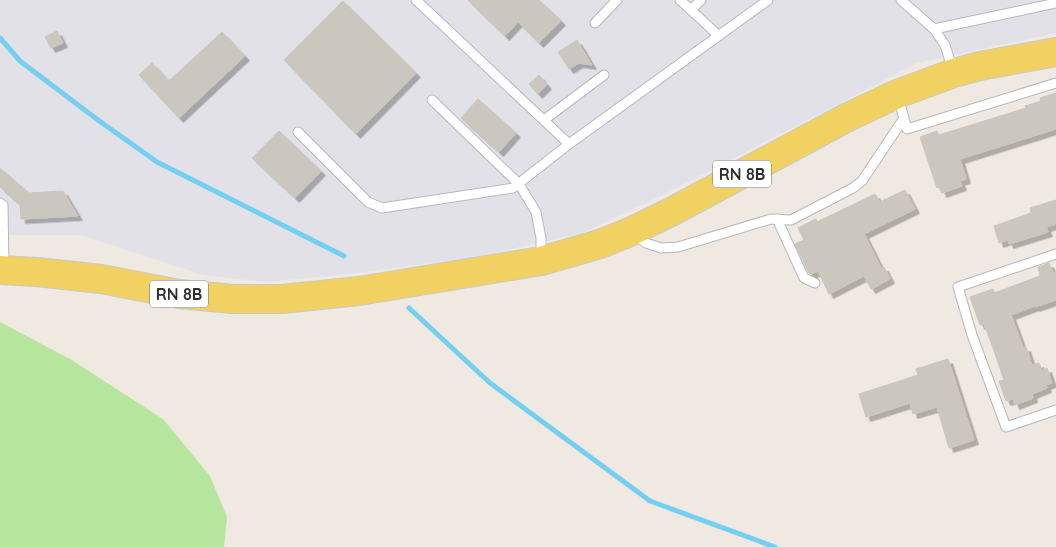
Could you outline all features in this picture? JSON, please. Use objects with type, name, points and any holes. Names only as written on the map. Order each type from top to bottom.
[{"type":"main road","name":"RN 8B","points":[[2,270],[101,279],[178,294],[233,299],[282,299],[359,291],[541,262],[600,244],[630,232],[673,212],[848,117],[900,106],[954,73],[980,66],[1056,52]]},
{"type":"lane","points":[[416,0],[569,144]]},
{"type":"lane","points":[[595,24],[617,0]]},
{"type":"lane","points":[[680,0],[719,36]]},
{"type":"lane","points":[[691,10],[701,0]]},
{"type":"lane","points":[[298,132],[368,202],[382,208],[513,188],[569,144],[768,0]]},
{"type":"lane","points":[[901,0],[934,29],[945,45],[954,73]]},
{"type":"lane","points":[[934,29],[1056,2]]},
{"type":"lane","points":[[544,120],[604,76]]},
{"type":"lane","points":[[900,106],[908,128],[1056,83]]},
{"type":"lane","points":[[432,100],[519,184],[536,212],[541,238],[541,262]]},
{"type":"lane","points":[[630,232],[646,243],[661,248],[678,247],[771,219],[792,220],[853,188],[862,181],[900,106]]},
{"type":"lane","points":[[0,203],[3,205],[2,270]]},
{"type":"lane","points":[[777,219],[804,278],[815,282]]},
{"type":"lane","points":[[1056,254],[958,287],[972,335],[1006,427],[1056,410]]},
{"type":"shaded area","points":[[0,0],[1056,0],[1056,33],[917,63],[663,195],[582,233],[476,257],[348,274],[266,282],[203,275],[81,235],[0,235]]},
{"type":"green space","points":[[0,322],[70,359],[163,419],[210,476],[227,517],[224,547],[0,547]]},
{"type":"building","points":[[468,0],[539,0],[561,21],[539,43],[518,22],[505,36]]},
{"type":"building","points":[[343,1],[416,73],[356,134],[284,60]]},
{"type":"building","points":[[57,31],[63,43],[51,48],[45,37]]},
{"type":"building","points":[[222,32],[245,56],[179,118],[139,75],[152,63],[169,81]]},
{"type":"building","points":[[577,40],[592,65],[579,63],[569,69],[558,52]]},
{"type":"building","points":[[539,75],[547,85],[538,94],[529,84]]},
{"type":"building","points":[[1056,93],[1056,129],[960,159],[966,179],[960,181],[962,186],[942,193],[940,187],[937,188],[920,137],[937,131],[939,135],[1026,108],[1025,106],[1041,101],[1040,98]]},
{"type":"building","points":[[478,99],[516,133],[499,152],[461,118]]},
{"type":"building","points":[[279,131],[321,171],[295,198],[252,158]]},
{"type":"building","points":[[0,168],[29,193],[63,191],[78,216],[21,219],[20,204],[0,187]]},
{"type":"building","points":[[905,190],[915,209],[864,234],[881,268],[884,267],[890,279],[871,289],[864,276],[829,294],[818,271],[809,273],[795,244],[804,240],[798,228],[816,219],[817,222],[875,194],[880,202]]},
{"type":"building","points":[[1056,200],[1056,224],[1046,227],[1048,232],[1009,244],[1008,240],[999,243],[994,226],[1031,213],[1030,208]]},
{"type":"building","points":[[1049,263],[1053,273],[1056,272],[1056,300],[1011,315],[1023,348],[1026,347],[1032,365],[1039,363],[1042,370],[1047,368],[1052,383],[1046,385],[1047,388],[1032,394],[1033,398],[1015,405],[1013,399],[1006,401],[999,381],[1004,380],[992,345],[984,324],[980,325],[970,297],[993,289],[994,293],[1040,276],[1038,267]]},
{"type":"building","points":[[948,359],[974,440],[949,448],[937,407],[913,414],[910,403],[866,417],[859,394],[918,375],[916,369]]},
{"type":"waterway","points":[[0,38],[20,61],[157,162],[344,256]]},
{"type":"waterway","points":[[409,308],[490,383],[650,501],[775,547]]}]
